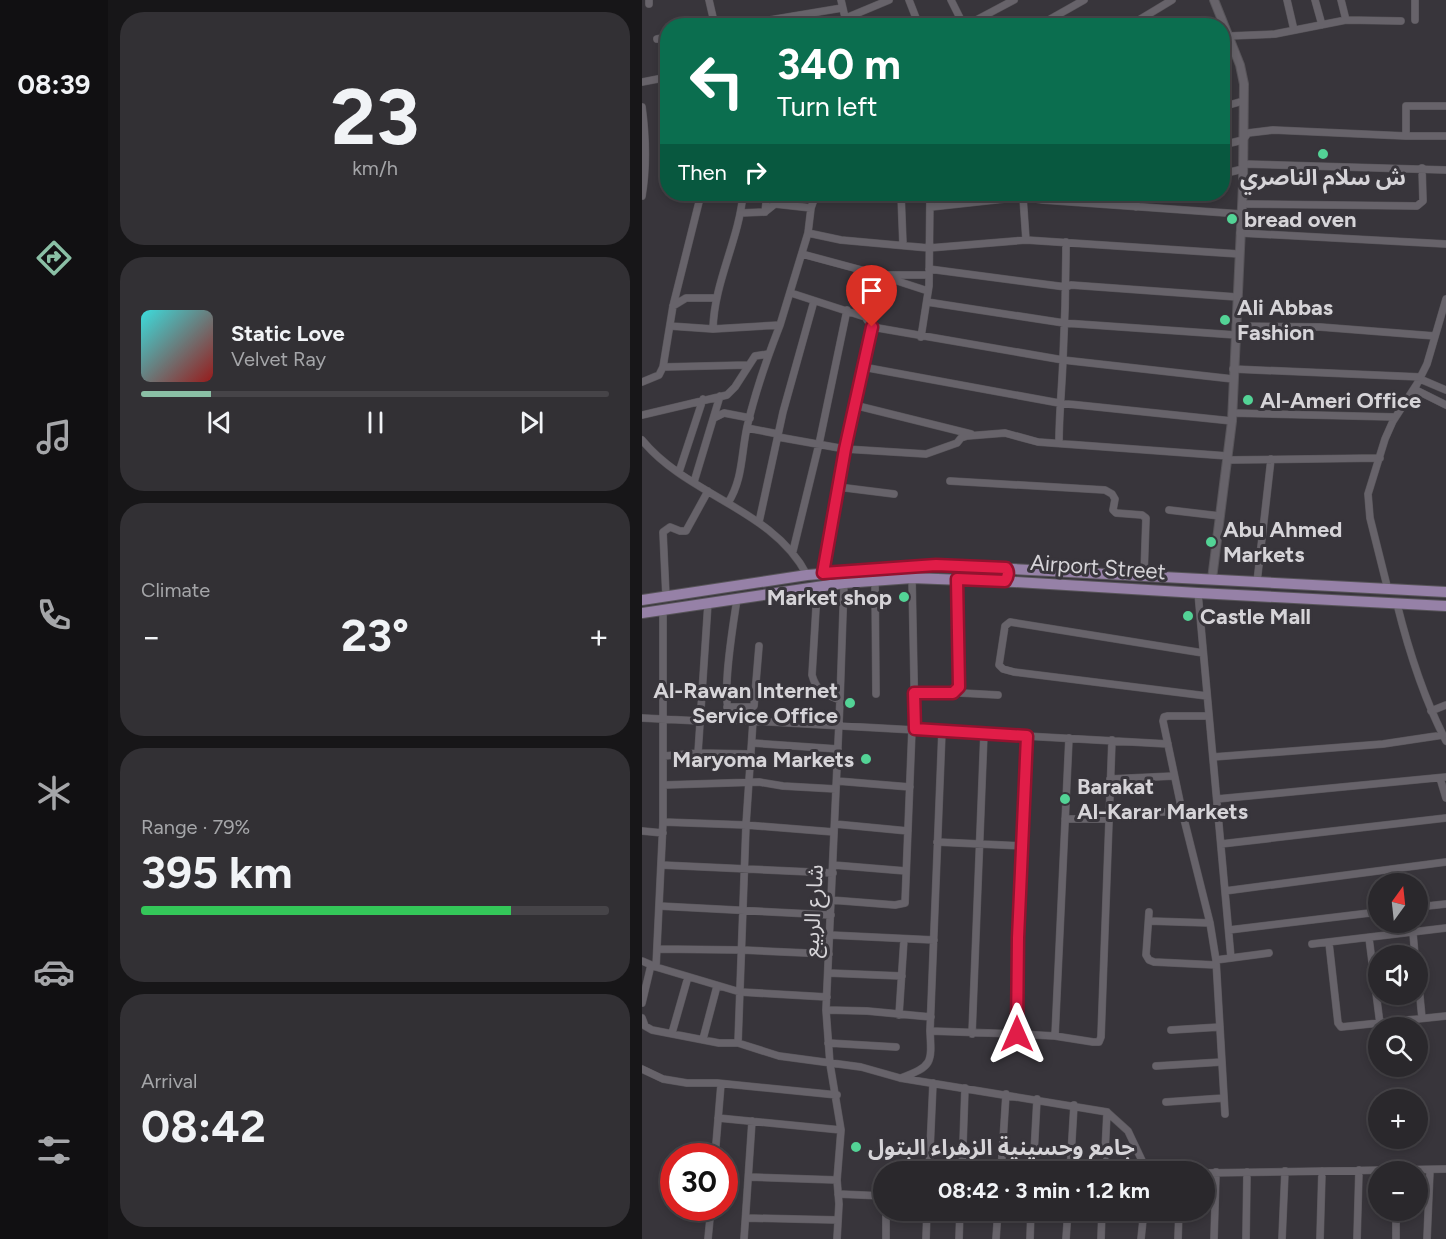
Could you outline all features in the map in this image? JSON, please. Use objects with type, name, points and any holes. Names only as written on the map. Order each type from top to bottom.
[{"type":"main road","name":"Airport Street","points":[[642,600],[823,573],[936,565],[1446,592]]},
{"type":"main road","points":[[1005,581],[1008,575],[1006,568]]},
{"type":"main road","points":[[1029,569],[1027,575],[1029,582]]},
{"type":"main road","name":"Airport Street","points":[[642,613],[812,587],[875,579],[912,578],[1029,582],[1446,606]]},
{"type":"main road","points":[[711,602],[714,589]]},
{"type":"main road","points":[[693,592],[697,599],[694,605]]},
{"type":"street","points":[[709,0],[713,18]]},
{"type":"street","points":[[855,18],[889,0]]},
{"type":"street","points":[[909,0],[916,18]]},
{"type":"street","points":[[951,0],[960,18]]},
{"type":"street","points":[[979,18],[1014,0]]},
{"type":"street","points":[[1052,18],[1084,0]]},
{"type":"street","points":[[1142,18],[1172,0]]},
{"type":"street","points":[[1214,0],[1222,18]]},
{"type":"street","points":[[1287,0],[1294,30]]},
{"type":"street","points":[[1315,0],[1322,25]]},
{"type":"street","points":[[1341,0],[1346,20]]},
{"type":"street","points":[[1415,0],[1415,20]]},
{"type":"street","points":[[773,18],[842,4]]},
{"type":"street","points":[[1230,36],[1275,34],[1346,20],[1401,21]]},
{"type":"street","points":[[1212,579],[1232,417],[1242,204],[1244,84],[1230,39]]},
{"type":"street","points":[[1230,54],[1235,52]]},
{"type":"street","points":[[642,82],[660,79]]},
{"type":"street","points":[[1230,105],[1244,101]]},
{"type":"street","points":[[1406,136],[1406,106],[1446,106]]},
{"type":"street","points":[[642,107],[646,173],[642,196]]},
{"type":"street","points":[[1230,143],[1243,140],[1248,133],[1274,130],[1446,136]]},
{"type":"street","points":[[1230,171],[1243,166],[1446,170]]},
{"type":"street","points":[[1242,204],[1418,206],[1423,201],[1422,168]]},
{"type":"street","points":[[642,382],[659,375],[663,367],[673,306],[699,201]]},
{"type":"street","points":[[713,328],[714,306],[741,213],[742,201]]},
{"type":"street","points":[[765,212],[766,201]]},
{"type":"street","points":[[728,503],[738,484],[747,428],[768,354],[780,325],[802,254],[814,201]]},
{"type":"street","points":[[901,201],[903,245]]},
{"type":"street","points":[[921,337],[928,291],[931,201]]},
{"type":"street","points":[[931,207],[986,201]]},
{"type":"street","points":[[1023,201],[1026,240]]},
{"type":"street","points":[[1080,201],[1241,214]]},
{"type":"street","points":[[1136,201],[1136,207]]},
{"type":"street","points":[[741,213],[765,212],[775,204],[811,208]]},
{"type":"street","points":[[808,233],[841,240],[929,248],[1026,240],[1239,254]]},
{"type":"street","points":[[1240,233],[1446,244]]},
{"type":"street","points":[[1059,443],[1066,242]]},
{"type":"street","points":[[802,254],[880,275],[928,291]]},
{"type":"street","points":[[880,275],[929,272],[1066,287],[1071,285],[1238,297]]},
{"type":"street","points":[[790,293],[847,310],[865,318],[872,327],[921,337],[1063,360],[1233,379]]},
{"type":"street","points":[[673,306],[686,298],[716,298]]},
{"type":"street","points":[[1388,590],[1370,518],[1368,494],[1385,439],[1395,417],[1427,364],[1446,299]]},
{"type":"street","points":[[759,522],[778,436],[814,300]]},
{"type":"street","points":[[927,302],[1064,323],[1236,335]]},
{"type":"street","points":[[793,551],[819,444],[847,310]]},
{"type":"street","points":[[670,326],[713,328],[780,325]]},
{"type":"street","points":[[1236,326],[1320,327],[1435,336]]},
{"type":"street","points":[[823,573],[845,449],[872,327]]},
{"type":"street","points":[[642,415],[727,395],[755,356],[768,354]]},
{"type":"street","points":[[663,367],[747,365]]},
{"type":"street","points":[[863,367],[1059,403],[1232,417],[1395,417]]},
{"type":"street","points":[[1233,369],[1420,378],[1446,390]]},
{"type":"street","points":[[1414,389],[1446,405]]},
{"type":"street","points":[[694,482],[720,396]]},
{"type":"street","points":[[680,472],[704,399]]},
{"type":"street","points":[[854,405],[974,435],[1005,433],[1038,442],[1228,458],[1380,458]]},
{"type":"street","points":[[714,418],[724,413],[750,418]]},
{"type":"street","points":[[747,428],[845,449],[926,454],[974,435]]},
{"type":"street","points":[[643,445],[694,482],[759,522],[785,542],[807,575]]},
{"type":"street","points":[[1257,582],[1271,459]]},
{"type":"street","points":[[950,481],[1105,490],[1115,499],[1113,510],[1116,513],[1142,515],[1146,518],[1144,575]]},
{"type":"street","points":[[838,487],[894,494]]},
{"type":"street","points":[[666,597],[663,532],[670,527],[687,531],[708,491]]},
{"type":"street","points":[[1169,510],[1220,516]]},
{"type":"street","points":[[831,900],[905,903],[914,693],[912,578]]},
{"type":"street","points":[[875,579],[876,694]]},
{"type":"street","points":[[957,579],[959,687],[957,691]]},
{"type":"street","name":"شارع الربيع","points":[[837,1239],[837,1180],[841,1130],[837,1095],[830,1064],[826,1010],[844,583]]},
{"type":"street","points":[[812,587],[816,608],[812,675],[814,684],[819,691],[840,700]]},
{"type":"street","points":[[1198,593],[1231,958]]},
{"type":"street","points":[[737,599],[726,688],[729,719],[1168,744]]},
{"type":"street","points":[[698,753],[711,602]]},
{"type":"street","points":[[1213,757],[1444,738],[1410,657],[1397,604]]},
{"type":"street","points":[[642,1003],[657,949],[664,785],[663,610]]},
{"type":"street","points":[[1203,652],[1010,622],[1005,626],[1003,633],[999,665],[1003,669],[1014,672],[1207,696]]},
{"type":"street","points":[[727,707],[752,707],[754,705],[759,646]]},
{"type":"street","points":[[914,693],[953,693],[957,691],[998,695]]},
{"type":"street","points":[[1431,711],[1446,705]]},
{"type":"street","points":[[1209,716],[1164,717],[1174,776],[1210,923],[1216,962],[1225,1114]]},
{"type":"street","points":[[642,718],[700,721]]},
{"type":"street","points":[[738,1043],[746,825],[753,721]]},
{"type":"street","points":[[900,1078],[927,1065],[930,1048],[942,731]]},
{"type":"street","points":[[972,1034],[984,734]]},
{"type":"street","points":[[1017,1034],[1018,938],[1027,736]]},
{"type":"street","points":[[1055,1036],[1069,738]]},
{"type":"street","points":[[930,1030],[972,1034],[1055,1036],[1098,1042],[1101,1037],[1112,740]]},
{"type":"street","points":[[752,743],[838,749]]},
{"type":"street","points":[[664,756],[698,753],[751,754]]},
{"type":"street","points":[[1110,779],[1174,776]]},
{"type":"street","points":[[1217,799],[1443,777],[1446,798]]},
{"type":"street","points":[[837,781],[910,787]]},
{"type":"street","points":[[664,785],[749,783],[836,789]]},
{"type":"street","points":[[1065,819],[1182,811]]},
{"type":"street","points":[[1221,844],[1446,818]]},
{"type":"street","points":[[663,822],[908,831]]},
{"type":"street","points":[[642,831],[663,833]]},
{"type":"street","points":[[937,842],[1022,846]]},
{"type":"street","points":[[1225,891],[1446,862]]},
{"type":"street","points":[[661,865],[906,871]]},
{"type":"street","points":[[1428,906],[1446,904]]},
{"type":"street","points":[[659,906],[831,915]]},
{"type":"street","points":[[1149,912],[1146,955],[1149,960],[1216,962],[1269,953]]},
{"type":"street","points":[[1229,930],[1368,913]]},
{"type":"street","points":[[1149,921],[1210,923]]},
{"type":"street","points":[[1428,931],[1446,928]]},
{"type":"street","points":[[1312,944],[1413,933],[1414,945]]},
{"type":"street","points":[[830,935],[934,940]]},
{"type":"street","points":[[1369,938],[1379,1017]]},
{"type":"street","points":[[899,1015],[904,939]]},
{"type":"street","points":[[1329,943],[1338,1023],[1341,1027],[1347,1028],[1368,1025]]},
{"type":"street","points":[[657,949],[829,954]]},
{"type":"street","points":[[642,961],[740,992],[827,997]]},
{"type":"street","points":[[828,973],[902,976]]},
{"type":"street","points":[[672,1034],[688,977]]},
{"type":"street","points":[[703,1039],[717,986]]},
{"type":"street","points":[[826,1010],[931,1017]]},
{"type":"street","points":[[1428,1018],[1446,1016]]},
{"type":"street","points":[[642,1020],[645,1026],[652,1030],[719,1043],[738,1043],[779,1056],[861,1066],[900,1078],[1107,1112],[1128,1131],[1142,1161]]},
{"type":"street","points":[[1172,1030],[1220,1027]]},
{"type":"street","points":[[828,1043],[896,1047]]},
{"type":"street","points":[[1156,1066],[1222,1062]]},
{"type":"street","points":[[642,1069],[663,1079],[687,1083],[837,1095]]},
{"type":"street","points":[[929,1161],[933,1083]]},
{"type":"street","points":[[716,1143],[721,1084]]},
{"type":"street","points":[[962,1161],[965,1088]]},
{"type":"street","points":[[1002,1161],[1006,1094]]},
{"type":"street","points":[[1166,1102],[1224,1098]]},
{"type":"street","points":[[1034,1161],[1037,1099]]},
{"type":"street","points":[[1071,1161],[1074,1105]]},
{"type":"street","points":[[1105,1161],[1107,1112]]},
{"type":"street","points":[[718,1118],[841,1130]]},
{"type":"street","points":[[744,1239],[752,1121]]},
{"type":"street","points":[[1427,1239],[1430,1170],[1446,1169]]},
{"type":"street","points":[[1357,1239],[1359,1170]]},
{"type":"street","points":[[1214,1239],[1216,1173],[1368,1170]]},
{"type":"street","points":[[1282,1239],[1285,1171]]},
{"type":"street","points":[[1320,1239],[1322,1171]]},
{"type":"street","points":[[1246,1239],[1247,1172]]},
{"type":"street","points":[[748,1177],[837,1180]]},
{"type":"street","points":[[838,1194],[873,1196]]},
{"type":"street","points":[[746,1218],[838,1220]]},
{"type":"street","points":[[708,1239],[710,1221]]},
{"type":"street","points":[[886,1221],[886,1239]]},
{"type":"street","points":[[926,1239],[927,1221]]},
{"type":"street","points":[[959,1239],[960,1221]]},
{"type":"street","points":[[996,1239],[997,1221]]},
{"type":"street","points":[[1030,1239],[1031,1221]]},
{"type":"street","points":[[1066,1239],[1067,1221]]},
{"type":"street","points":[[1101,1239],[1102,1221]]},
{"type":"street","points":[[1141,1239],[1143,1221]]},
{"type":"street","points":[[1178,1239],[1179,1221]]},
{"type":"street","points":[[1396,1221],[1396,1239]]},
{"type":"place","name":"ش سلام الناصري","points":[[1323,154]]},
{"type":"place","name":"bread oven","points":[[1232,219]]},
{"type":"place","name":"Ali Abbas Fashion","points":[[1225,320]]},
{"type":"place","name":"Al-Ameri Office","points":[[1248,400]]},
{"type":"place","name":"Abu Ahmed Markets","points":[[1211,542]]},
{"type":"place","name":"Market shop","points":[[904,597]]},
{"type":"place","name":"Castle Mall","points":[[1188,616]]},
{"type":"place","name":"Al-Rawan Internet Service Office","points":[[850,703]]},
{"type":"place","name":"Maryoma Markets","points":[[866,759]]},
{"type":"place","name":"Barakat Al-Karar Markets","points":[[1065,799]]},
{"type":"place","name":"جامع وحسينية الزهراء البتول","points":[[856,1147]]},
{"type":"route","points":[[872,327],[845,449],[823,573],[936,565],[1007,569],[1008,575],[1005,581],[957,579],[959,687],[953,693],[914,693],[915,729],[1027,736],[1018,938],[1017,1034]]}]
